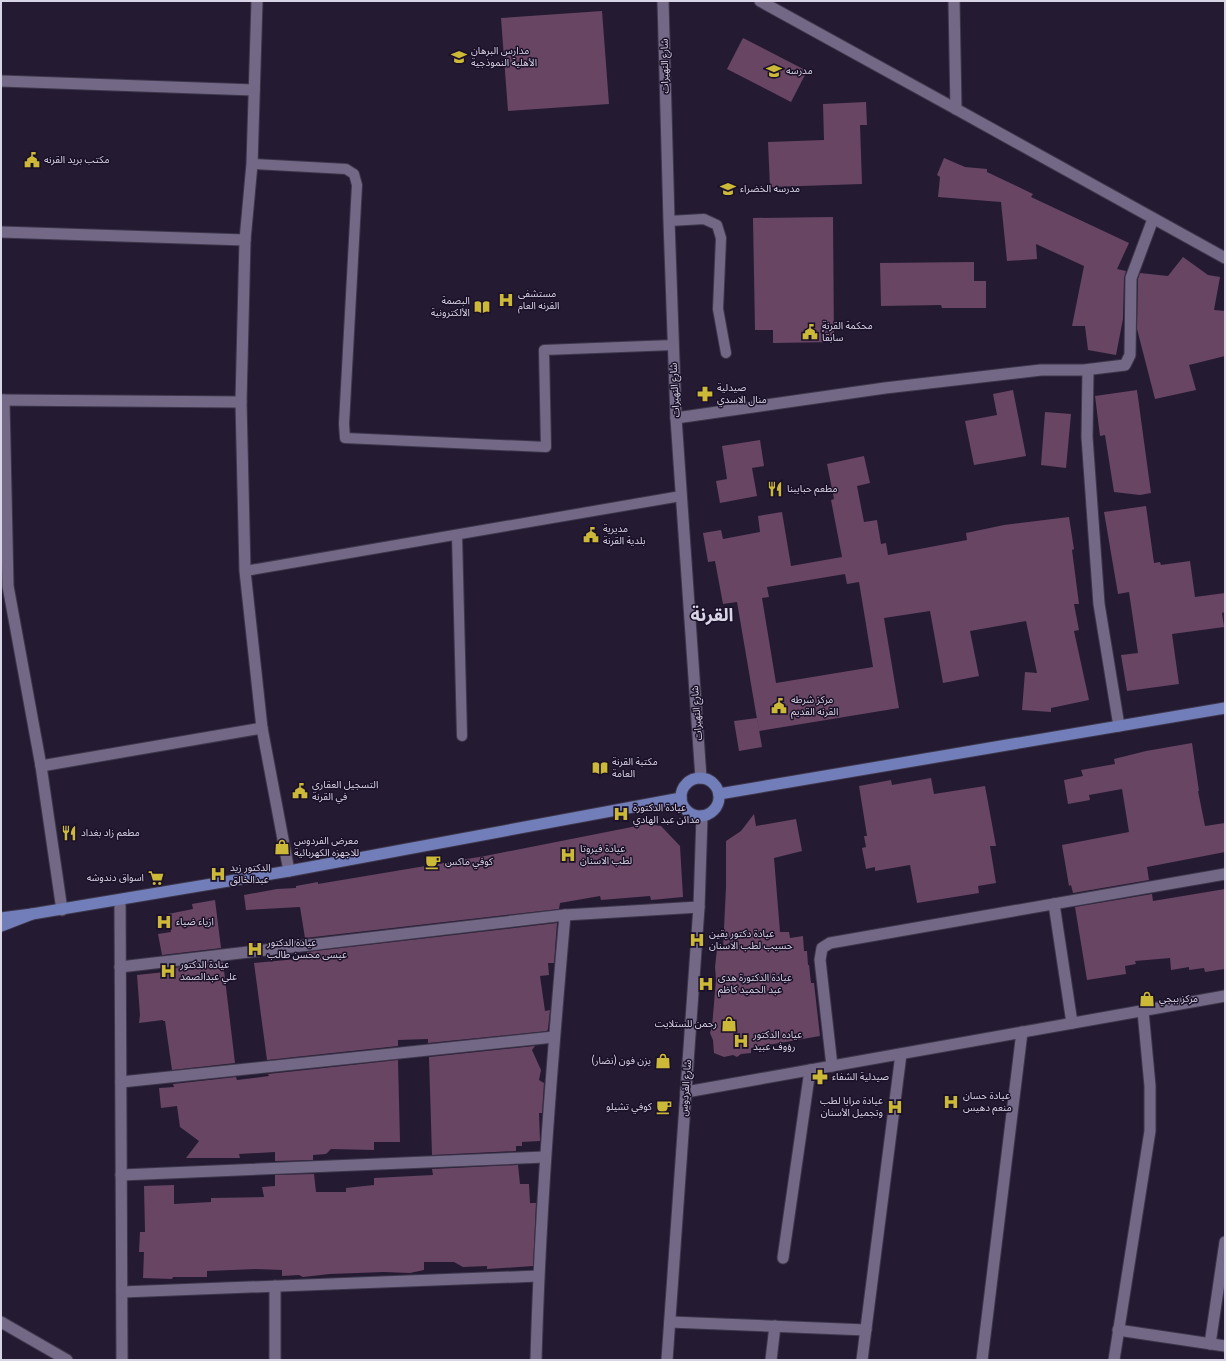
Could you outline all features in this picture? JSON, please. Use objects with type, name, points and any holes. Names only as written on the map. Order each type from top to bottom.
[{"type":"main road","points":[[719,794],[1225,708]]},
{"type":"main road","points":[[701,778],[713,782],[719,794],[718,806],[708,815],[696,816],[690,814],[682,804],[682,791],[684,786],[689,781],[701,778]]},
{"type":"main road","points":[[1,918],[62,910],[120,900],[681,798]]},
{"type":"main road","points":[[1,926],[32,914]]},
{"type":"street","points":[[257,1],[252,164],[245,240],[241,402],[245,571],[262,728],[289,870]]},
{"type":"street","name":"شارع النهيرات","points":[[663,1],[672,345],[701,778]]},
{"type":"street","points":[[760,1],[1225,258]]},
{"type":"street","points":[[954,1],[956,109]]},
{"type":"street","points":[[1,81],[254,90]]},
{"type":"street","points":[[676,418],[908,385],[1042,370],[1088,370],[1126,365],[1130,355],[1131,278],[1153,219]]},
{"type":"street","points":[[1,232],[245,240]]},
{"type":"street","points":[[1088,370],[1087,437],[1099,604],[1119,726]]},
{"type":"street","points":[[62,910],[41,766],[8,586],[2,400],[241,402]]},
{"type":"street","points":[[41,766],[262,728]]},
{"type":"street","name":"شارع الفردوس","points":[[667,1360],[699,906],[702,816]]},
{"type":"street","points":[[832,1066],[820,960],[822,948],[830,943],[1225,874]]},
{"type":"street","points":[[120,900],[122,1360]]},
{"type":"street","points":[[1054,904],[1072,1023]]},
{"type":"street","points":[[120,967],[564,915],[699,906]]},
{"type":"street","points":[[536,1360],[538,1276],[545,1158],[564,915]]},
{"type":"street","points":[[686,1092],[1225,996]]},
{"type":"street","points":[[1114,1360],[1150,1131],[1150,1086],[1143,1011]]},
{"type":"street","points":[[982,1360],[1022,1032]]},
{"type":"street","points":[[121,1082],[554,1037]]},
{"type":"street","points":[[862,1360],[901,1054]]},
{"type":"street","points":[[783,1258],[810,1070]]},
{"type":"street","points":[[121,1176],[545,1158]]},
{"type":"street","points":[[1210,1344],[1225,1242]]},
{"type":"street","points":[[122,1292],[538,1276]]},
{"type":"street","points":[[275,1286],[275,1360]]},
{"type":"street","points":[[1,1322],[67,1360]]},
{"type":"street","points":[[670,1322],[866,1330]]},
{"type":"street","points":[[771,1360],[776,1326]]},
{"type":"street","points":[[1118,1330],[1225,1346]]},
{"type":"lane","points":[[252,164],[346,169],[354,174],[357,185],[344,424],[345,438],[546,447],[544,350],[672,345]]},
{"type":"lane","points":[[669,221],[704,219],[717,225],[720,238],[718,308],[726,353]]},
{"type":"lane","points":[[245,571],[681,496]]},
{"type":"lane","points":[[456,535],[462,736]]},
{"type":"building","points":[[602,11],[609,104],[508,111],[501,18]]},
{"type":"building","points":[[743,38],[807,71],[791,102],[727,69]]},
{"type":"building","points":[[866,102],[867,125],[860,125],[862,184],[770,187],[768,142],[824,140],[823,104]]},
{"type":"building","points":[[944,158],[965,167],[987,169],[987,172],[1033,194],[1031,197],[1129,243],[1117,269],[1126,271],[1124,278],[1123,319],[1116,355],[1088,350],[1085,326],[1072,326],[1084,266],[1036,244],[1037,259],[1007,261],[1001,202],[938,197],[940,177],[937,175]]},
{"type":"building","points":[[833,217],[834,342],[773,343],[773,330],[755,330],[753,218]]},
{"type":"building","points":[[1183,257],[1208,275],[1220,277],[1214,310],[1225,311],[1225,356],[1189,365],[1196,390],[1155,399],[1137,329],[1138,279],[1140,273],[1168,276]]},
{"type":"building","points":[[974,262],[974,281],[986,281],[986,308],[942,308],[941,305],[881,306],[880,263]]},
{"type":"building","points":[[1013,390],[1026,456],[974,465],[965,421],[997,415],[993,394]]},
{"type":"building","points":[[1137,390],[1151,493],[1140,495],[1114,492],[1105,435],[1100,436],[1095,396]]},
{"type":"building","points":[[1045,412],[1071,414],[1066,468],[1041,465]]},
{"type":"building","points":[[760,440],[764,466],[752,468],[757,496],[720,503],[716,481],[727,479],[722,446]]},
{"type":"building","points":[[864,456],[870,483],[857,486],[864,522],[877,520],[881,544],[886,543],[888,555],[967,540],[966,533],[1004,525],[1069,517],[1074,549],[1072,550],[1079,604],[1074,604],[1079,630],[1074,631],[1089,700],[1051,708],[1051,712],[1022,710],[1025,672],[1037,673],[1026,621],[970,631],[979,676],[943,683],[930,611],[884,618],[899,708],[759,731],[737,602],[723,604],[715,561],[708,562],[703,533],[721,530],[723,539],[760,532],[758,516],[782,512],[791,566],[842,557],[831,500],[834,499],[827,464]],"holes":[[[845,574],[847,584],[859,582],[873,667],[776,683],[762,598],[769,597],[767,587]]]},
{"type":"building","points":[[1146,506],[1154,563],[1160,562],[1161,565],[1190,561],[1195,597],[1225,593],[1225,612],[1222,613],[1224,627],[1172,634],[1179,684],[1127,691],[1121,655],[1138,653],[1129,592],[1118,594],[1104,512]]},
{"type":"building","points":[[757,718],[762,747],[739,751],[734,721]]},
{"type":"building","points":[[1192,743],[1198,791],[1205,826],[1225,823],[1225,852],[1147,867],[1149,880],[1073,893],[1071,885],[1069,886],[1062,845],[1129,832],[1122,789],[1089,795],[1090,800],[1068,804],[1064,780],[1083,776],[1081,770],[1115,764],[1114,759],[1146,751]]},
{"type":"building","points":[[931,778],[934,794],[985,786],[996,846],[990,846],[996,883],[978,886],[979,893],[917,903],[910,865],[875,871],[875,867],[866,869],[862,848],[866,847],[864,836],[867,836],[859,786],[891,780],[892,785]]},
{"type":"building","points":[[754,814],[756,826],[796,819],[802,851],[774,858],[780,932],[789,932],[790,938],[803,936],[804,951],[807,951],[811,983],[814,983],[820,1036],[751,1048],[751,1053],[741,1054],[737,1057],[733,1055],[724,1057],[714,1053],[713,1040],[710,1033],[712,1027],[716,980],[715,967],[717,949],[723,949],[726,887],[726,841],[741,831]]},
{"type":"building","points":[[647,824],[661,826],[680,846],[683,897],[651,900],[650,896],[601,900],[600,896],[560,903],[559,909],[305,938],[300,907],[246,910],[244,895],[277,889],[296,888],[296,886],[318,882],[318,884],[485,856]]},
{"type":"building","points":[[1225,889],[1225,969],[1205,972],[1204,968],[1189,970],[1189,967],[1171,970],[1170,958],[1135,961],[1136,964],[1125,966],[1126,974],[1087,980],[1075,907],[1152,894],[1153,901]]},
{"type":"building","points":[[215,900],[221,948],[162,955],[158,934],[171,932],[168,914],[193,909],[192,904]]},
{"type":"building","points":[[557,923],[554,963],[548,963],[549,975],[540,976],[545,1011],[550,1010],[547,1031],[428,1043],[428,1039],[398,1040],[398,1046],[267,1060],[254,963],[308,958],[307,952]]},
{"type":"building","points":[[223,962],[235,1063],[172,1070],[165,1021],[139,1023],[140,1015],[137,975],[165,972],[165,969]]},
{"type":"building","points":[[535,1046],[532,1050],[541,1070],[539,1080],[544,1083],[542,1113],[539,1113],[540,1141],[522,1142],[522,1146],[516,1146],[516,1151],[432,1155],[429,1057]]},
{"type":"building","points":[[398,1060],[400,1142],[374,1142],[374,1150],[331,1149],[326,1154],[313,1155],[313,1160],[275,1161],[275,1152],[239,1154],[240,1158],[186,1158],[199,1141],[180,1127],[177,1106],[161,1108],[159,1088],[174,1087],[173,1084],[236,1077],[237,1080],[269,1076],[268,1074]]},
{"type":"building","points":[[518,1165],[520,1184],[529,1184],[530,1203],[536,1203],[533,1266],[487,1269],[487,1266],[463,1267],[454,1262],[424,1262],[424,1270],[410,1273],[384,1272],[330,1274],[303,1277],[299,1275],[282,1276],[282,1270],[256,1269],[207,1271],[207,1277],[173,1277],[172,1279],[143,1278],[144,1252],[139,1252],[140,1232],[145,1232],[144,1186],[174,1185],[174,1204],[211,1202],[211,1198],[264,1197],[262,1187],[275,1186],[275,1175],[314,1174],[316,1192],[346,1192],[346,1188],[374,1185],[374,1178],[433,1175],[432,1169]]},
{"type":"place","name":"مدارس البرهان الأهلية النموذجية","points":[[459,57]]},
{"type":"place","name":"مدرسه","points":[[774,71]]},
{"type":"place","name":"مكتب بريد القرنه","points":[[32,160]]},
{"type":"place","name":"مدرسه الخضراء","points":[[728,189]]},
{"type":"place","name":"مستشفى القرنه العام","points":[[506,300]]},
{"type":"place","name":"البصمة الألكترونية","points":[[482,307]]},
{"type":"place","name":"محكمة القرنة سابقاً","points":[[810,332]]},
{"type":"place","name":"صيدلية منال الاسدي","points":[[705,394]]},
{"type":"place","name":"مطعم حبايبنا","points":[[775,489]]},
{"type":"place","name":"مديرية بلدية القرنة","points":[[591,535]]},
{"type":"place","name":"مركز شرطه القرنه القديم","points":[[779,706]]},
{"type":"place","name":"مكتبة القرنة العامة","points":[[600,768]]},
{"type":"place","name":"التسجيل العقاري في القرنة","points":[[300,791]]},
{"type":"place","name":"عيادة الدكتورة مدائن عبد الهادي","points":[[621,814]]},
{"type":"place","name":"مطعم زاد بغداد","points":[[69,833]]},
{"type":"place","name":"معرض الفردوس للاجهزه الكهربائية","points":[[282,847]]},
{"type":"place","name":"عيادة فيروتا لطب الاسنان","points":[[568,855]]},
{"type":"place","name":"كوفي ماكس","points":[[433,862]]},
{"type":"place","name":"الدكتور زيد عبدالخالق","points":[[218,874]]},
{"type":"place","name":"اسواق دندوشه","points":[[156,878]]},
{"type":"place","name":"ازياء ضياء","points":[[164,922]]},
{"type":"place","name":"عيادة دكتور يقين حسيب لطب الاسنان","points":[[697,940]]},
{"type":"place","name":"عيادة الدكتور عيسى محسن طالب","points":[[255,949]]},
{"type":"place","name":"عيادة الدكتور علي عبدالصمد","points":[[168,971]]},
{"type":"place","name":"عيادة الدكتورة هدى عبد الحميد كاظم","points":[[706,984]]},
{"type":"place","name":"مركز ببجي","points":[[1147,999]]},
{"type":"place","name":"رحمن للستلايت","points":[[729,1024]]},
{"type":"place","name":"عياده الدكتور رؤوف عبيد","points":[[741,1041]]},
{"type":"place","name":"يزن فون (نضار)","points":[[663,1061]]},
{"type":"place","name":"صيدلية الشفاء","points":[[820,1077]]},
{"type":"place","name":"عيادة حسان منعم دهيس","points":[[951,1102]]},
{"type":"place","name":"كوفي تشيلو","points":[[664,1107]]},
{"type":"place","name":"عيادة مرايا لطب وتجميل الأسنان","points":[[895,1107]]},
{"type":"district","name":"القرنة","points":[[712,615]]}]
